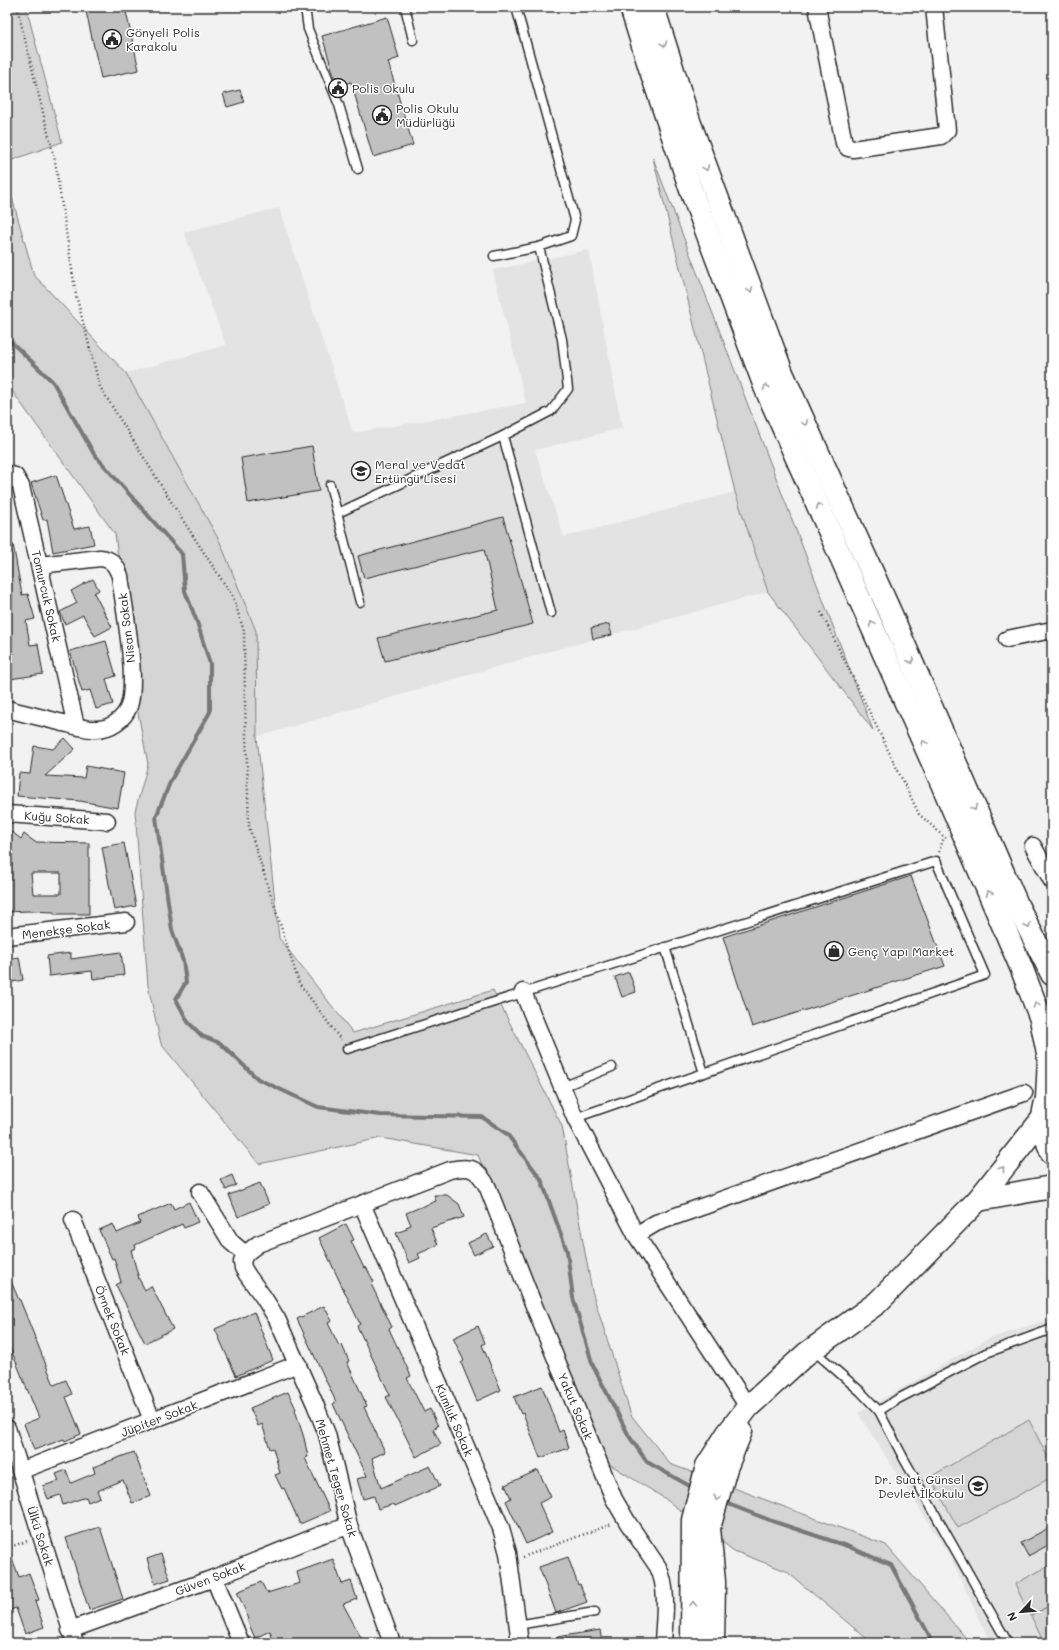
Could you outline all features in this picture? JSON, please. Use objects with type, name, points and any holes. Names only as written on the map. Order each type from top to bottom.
[{"type":"main road","points":[[631,7],[691,190],[766,389],[874,629],[968,844],[1021,967],[1041,1019],[1049,1059],[1045,1138],[1052,1153]]},
{"type":"main road","points":[[653,7],[689,121],[782,373],[890,612],[1012,893],[1052,974]]},
{"type":"main road","points":[[692,1643],[701,1524],[728,1433],[748,1407],[813,1349],[877,1303],[978,1200],[1047,1102]]},
{"type":"main road","points":[[978,1200],[1052,1187]]},
{"type":"main road","points":[[701,1524],[714,1582],[713,1643]]},
{"type":"street","points":[[817,7],[844,143],[848,148],[853,149],[941,136],[947,130],[934,7]]},
{"type":"street","name":"Tomurcuk Sokak","points":[[7,474],[15,476],[22,486],[76,726]]},
{"type":"street","name":"Nisan Sokak","points":[[7,709],[76,726],[96,729],[111,726],[121,718],[128,707],[131,693],[131,668],[120,576],[114,564],[104,559],[40,565]]},
{"type":"street","points":[[1006,639],[1052,630]]},
{"type":"street","name":"Kuğu Sokak","points":[[7,814],[107,821]]},
{"type":"street","points":[[1033,846],[1052,881]]},
{"type":"street","name":"Menekşe Sokak","points":[[7,936],[126,922]]},
{"type":"street","points":[[523,992],[575,1118],[636,1235],[748,1407]]},
{"type":"street","points":[[636,1235],[656,1223],[1024,1093]]},
{"type":"street","name":"Yakut Sokak","points":[[362,1204],[450,1170],[463,1167],[474,1169],[481,1176],[488,1188],[530,1296],[609,1488],[626,1519],[658,1566],[665,1593],[664,1643]]},
{"type":"street","points":[[200,1192],[231,1242],[245,1254],[258,1244],[362,1204]]},
{"type":"street","name":"Kumluk Sokak","points":[[362,1204],[501,1528],[509,1562],[520,1643]]},
{"type":"street","name":"Örnek Sokak","points":[[73,1220],[152,1420]]},
{"type":"street","name":"Mehmet Teger Sokak","points":[[245,1254],[242,1262],[243,1268],[271,1309],[298,1364],[327,1434],[349,1526],[392,1643]]},
{"type":"street","name":"Jüpiter Sokak","points":[[20,1471],[298,1364]]},
{"type":"street","name":"Ülkü Sokak","points":[[7,1428],[72,1636]]},
{"type":"street","name":"Güven Sokak","points":[[72,1636],[320,1535],[349,1526]]},
{"type":"street","points":[[214,1578],[241,1643]]},
{"type":"lane","points":[[305,7],[308,29],[339,105],[358,169]]},
{"type":"lane","points":[[404,7],[413,40]]},
{"type":"lane","points":[[494,256],[539,247],[571,236],[575,220],[516,7]]},
{"type":"lane","points":[[338,513],[503,436],[551,411],[568,388],[562,339],[539,247]]},
{"type":"lane","points":[[503,436],[551,612]]},
{"type":"lane","points":[[330,485],[360,602]]},
{"type":"lane","points":[[348,1049],[936,861],[985,975],[575,1118]]},
{"type":"lane","points":[[665,947],[704,1073]]},
{"type":"lane","points":[[562,1087],[612,1067]]},
{"type":"lane","points":[[879,1411],[896,1400],[986,1353],[1052,1329]]},
{"type":"lane","points":[[813,1349],[860,1391],[879,1411],[904,1459],[1008,1643]]},
{"type":"lane","points":[[517,1625],[595,1612]]},
{"type":"path","points":[[17,7],[55,161],[76,295],[100,386],[182,520],[233,597],[244,631],[248,827],[299,983],[348,1049]]},
{"type":"path","points":[[821,612],[919,814],[944,837],[968,844]]},
{"type":"path","points":[[509,1562],[626,1519]]},
{"type":"path","points":[[7,1548],[41,1536]]},
{"type":"shaded area","points":[[7,7],[26,7],[62,142],[7,162]]},
{"type":"shaded area","points":[[653,158],[873,730],[768,592],[735,492]]},
{"type":"shaded area","points":[[7,180],[34,275],[126,373],[220,542],[256,631],[257,737],[279,938],[353,1033],[493,990],[562,1126],[592,1291],[631,1415],[670,1464],[886,1545],[965,1637],[966,1643],[872,1643],[786,1571],[734,1551],[664,1498],[585,1449],[555,1373],[516,1249],[478,1155],[381,1138],[259,1164],[161,1044],[148,986],[135,811],[148,764],[138,713],[115,534],[7,384]]},
{"type":"shaded area","name":"Meral ve Vedat Ertüngü Lisesi","points":[[279,208],[353,433],[526,403],[493,270],[589,250],[622,428],[535,450],[564,537],[735,492],[768,592],[540,654],[257,737],[256,631],[220,542],[126,373],[226,345],[184,232]]},
{"type":"shaded area","name":"Dr. Suat Günsel Devlet İlkokulu","points":[[1052,1318],[1052,1643],[990,1643],[951,1558],[858,1413],[988,1339]]},
{"type":"shaded area","points":[[1029,1420],[1052,1466],[1052,1477],[958,1528],[930,1477]]},
{"type":"shaded area","points":[[1052,1564],[1052,1643],[1044,1643],[1031,1616],[1047,1607],[1030,1616],[1015,1584]]},
{"type":"building","name":"Gönyeli Polis Karakolu","points":[[85,7],[125,7],[139,70],[101,78]]},
{"type":"building","name":"Polis Okulu Müdürlüğü","points":[[387,17],[399,58],[388,62],[413,145],[373,157],[351,82],[337,86],[322,36]]},
{"type":"building","points":[[240,90],[244,102],[227,107],[223,94]]},
{"type":"building","points":[[312,446],[319,491],[248,503],[241,458]]},
{"type":"building","points":[[56,475],[74,529],[90,526],[94,544],[53,552],[47,519],[43,520],[31,483]]},
{"type":"building","points":[[503,517],[533,624],[385,661],[378,638],[498,610],[484,549],[364,578],[358,556]]},
{"type":"building","points":[[13,544],[22,595],[28,594],[35,619],[26,621],[30,645],[38,644],[43,674],[10,679],[7,657],[7,545]]},
{"type":"building","points":[[93,579],[99,590],[94,593],[112,627],[95,636],[83,615],[65,624],[60,612],[77,603],[71,591]]},
{"type":"building","points":[[609,624],[612,635],[593,639],[591,628]]},
{"type":"building","points":[[106,641],[116,676],[106,679],[113,704],[96,709],[90,690],[82,692],[70,651]]},
{"type":"building","points":[[65,738],[75,749],[45,776],[84,778],[86,766],[124,773],[118,808],[80,801],[17,796],[19,773],[30,774],[34,746],[53,749]]},
{"type":"building","points":[[12,832],[21,839],[24,834],[35,842],[89,843],[89,914],[54,914],[54,912],[28,911],[7,912],[7,889],[10,857],[7,855],[7,839]],"holes":[[[31,873],[61,873],[61,894],[33,894]]]},
{"type":"building","points":[[124,843],[136,906],[114,910],[102,847]]},
{"type":"building","name":"Genç Yapı Market","points":[[911,876],[945,966],[752,1027],[723,937]]},
{"type":"building","points":[[121,952],[124,975],[93,979],[92,971],[49,976],[47,956],[71,953],[71,959]]},
{"type":"building","points":[[19,957],[23,980],[7,983],[7,959]]},
{"type":"building","points":[[629,972],[636,992],[622,997],[615,977]]},
{"type":"building","points":[[232,1175],[236,1185],[226,1190],[221,1180]]},
{"type":"building","points":[[260,1183],[269,1204],[238,1217],[229,1195]]},
{"type":"building","points":[[434,1195],[447,1195],[459,1204],[464,1217],[431,1228],[438,1245],[418,1254],[420,1258],[409,1263],[396,1233],[407,1229],[406,1227],[411,1225],[406,1213],[436,1201]]},
{"type":"building","points":[[189,1202],[198,1222],[184,1228],[182,1224],[135,1245],[136,1248],[131,1250],[139,1279],[145,1290],[151,1286],[173,1329],[145,1343],[116,1285],[121,1282],[114,1258],[112,1259],[99,1230],[113,1224],[117,1233],[140,1223],[138,1217],[171,1203],[174,1209]]},
{"type":"building","points":[[346,1224],[354,1240],[351,1241],[364,1268],[366,1267],[374,1282],[371,1284],[392,1327],[389,1329],[411,1376],[407,1378],[424,1412],[430,1409],[438,1426],[433,1429],[441,1444],[416,1457],[386,1397],[390,1395],[357,1326],[360,1324],[319,1238]]},
{"type":"building","points":[[487,1234],[493,1246],[474,1255],[468,1243]]},
{"type":"building","points":[[7,1272],[20,1300],[54,1385],[66,1380],[72,1394],[66,1397],[81,1434],[65,1441],[64,1439],[34,1450],[24,1424],[39,1418],[7,1340]]},
{"type":"building","points":[[324,1306],[332,1321],[328,1323],[339,1346],[342,1345],[349,1361],[347,1362],[367,1406],[364,1407],[385,1452],[372,1458],[381,1488],[430,1466],[440,1486],[395,1506],[394,1504],[378,1509],[374,1496],[363,1499],[357,1479],[367,1476],[333,1404],[336,1402],[297,1319]]},
{"type":"building","points":[[254,1312],[273,1360],[236,1376],[215,1329]]},
{"type":"building","points":[[478,1326],[485,1343],[482,1345],[501,1390],[477,1401],[461,1363],[464,1361],[453,1338]]},
{"type":"building","points":[[542,1386],[559,1432],[563,1430],[569,1448],[540,1458],[523,1413],[521,1414],[514,1397]]},
{"type":"building","points":[[288,1392],[296,1409],[295,1410],[304,1438],[308,1457],[305,1458],[330,1511],[300,1524],[284,1488],[282,1489],[275,1475],[280,1473],[273,1448],[270,1449],[262,1424],[258,1426],[250,1408]]},
{"type":"building","points":[[134,1452],[151,1496],[132,1503],[123,1480],[97,1491],[100,1497],[88,1502],[86,1497],[63,1505],[60,1495],[48,1499],[43,1486],[59,1481],[56,1474],[66,1470],[71,1483],[95,1473],[93,1467]]},
{"type":"building","points":[[538,1470],[551,1497],[539,1503],[552,1532],[526,1544],[506,1501],[511,1498],[505,1485]]},
{"type":"building","points":[[1052,1526],[1052,1543],[1028,1556],[1021,1543]]},
{"type":"building","points":[[100,1527],[123,1599],[89,1610],[66,1538]]},
{"type":"building","points":[[8,1547],[19,1577],[29,1573],[39,1600],[35,1601],[44,1627],[25,1634],[16,1608],[7,1611]]},
{"type":"building","points":[[161,1554],[170,1579],[155,1584],[147,1559]]},
{"type":"building","points":[[568,1557],[578,1585],[580,1584],[587,1602],[556,1613],[539,1567]]},
{"type":"building","points":[[333,1559],[342,1584],[351,1581],[357,1599],[343,1604],[364,1643],[274,1643],[270,1631],[255,1638],[247,1620],[249,1619],[237,1592],[261,1582],[267,1593],[300,1583],[297,1572]]},
{"type":"building","points":[[600,1630],[602,1643],[557,1643],[557,1637]]},
{"type":"waterway","points":[[7,338],[53,382],[94,454],[182,554],[185,591],[197,622],[210,664],[210,712],[171,780],[156,817],[172,930],[183,961],[186,982],[176,999],[188,1022],[202,1036],[220,1043],[258,1079],[318,1107],[380,1115],[482,1117],[507,1134],[541,1179],[567,1251],[573,1298],[593,1366],[629,1436],[647,1462],[695,1489]]},
{"type":"waterway","points":[[723,1502],[772,1521],[847,1546],[891,1565],[929,1635],[930,1643]]},
{"type":"place","name":"Gönyeli Polis Karakolu","points":[[112,39]]},
{"type":"place","name":"Polis Okulu","points":[[338,88]]},
{"type":"place","name":"Polis Okulu Müdürlüğü","points":[[382,115]]},
{"type":"place","name":"Meral ve Vedat Ertüngü Lisesi","points":[[361,471]]},
{"type":"place","name":"Genç Yapı Market","points":[[834,951]]},
{"type":"place","name":"Dr. Suat Günsel Devlet İlkokulu","points":[[978,1486]]}]
